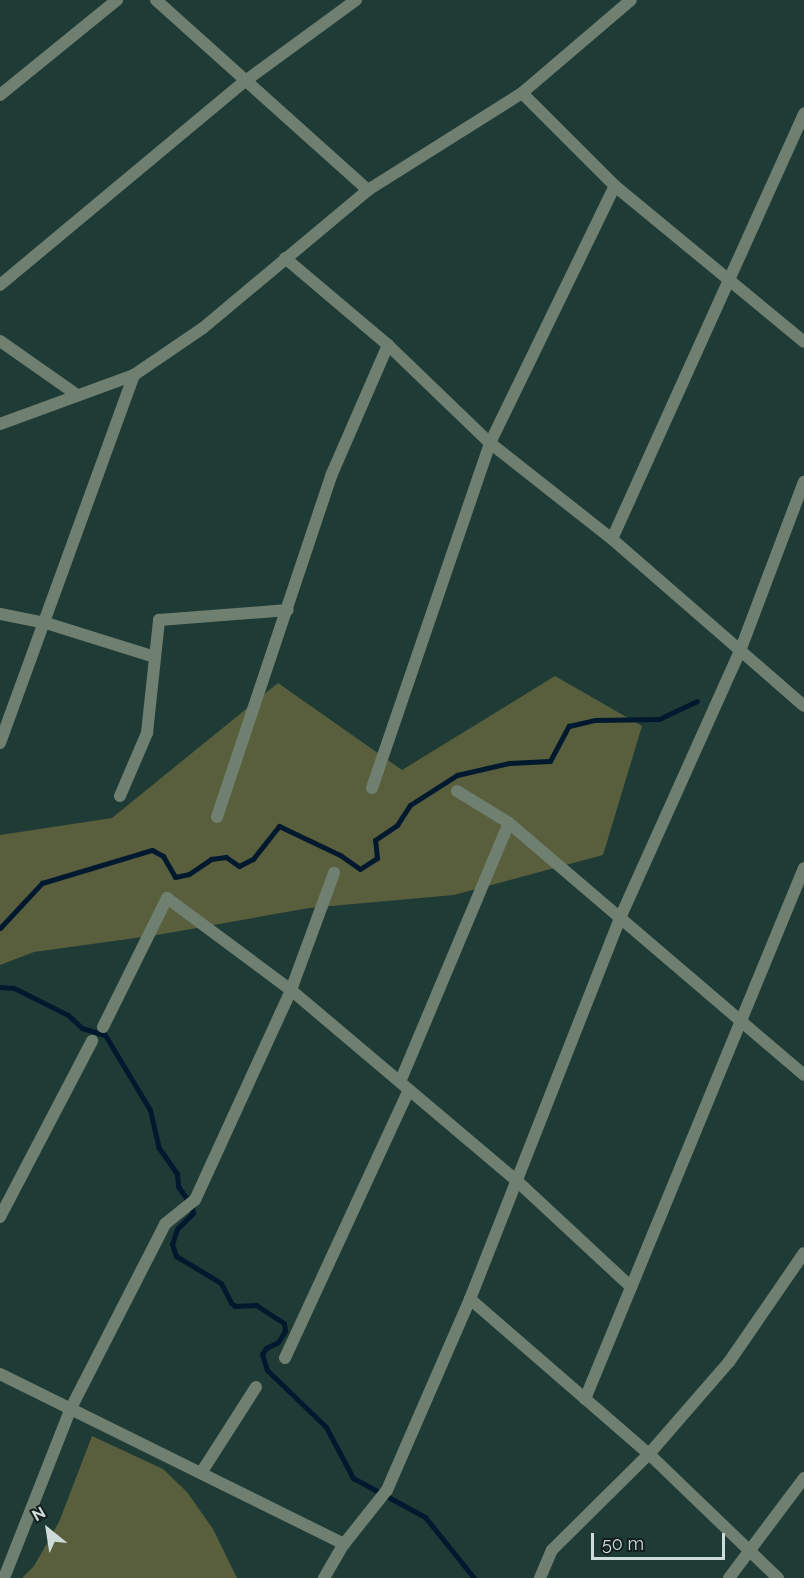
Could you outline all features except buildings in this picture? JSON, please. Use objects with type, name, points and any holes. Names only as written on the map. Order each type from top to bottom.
[{"type":"street","points":[[0,95],[117,0]]},
{"type":"street","points":[[156,0],[244,82],[368,190]]},
{"type":"street","points":[[0,285],[244,82],[356,0]]},
{"type":"street","points":[[0,424],[134,375],[203,328],[368,190],[522,93],[631,0]]},
{"type":"street","points":[[522,93],[615,186],[804,342]]},
{"type":"street","points":[[612,539],[804,113]]},
{"type":"street","points":[[372,788],[490,442],[615,186]]},
{"type":"street","points":[[285,258],[388,345],[490,442],[612,539],[804,706]]},
{"type":"street","points":[[0,341],[76,395]]},
{"type":"street","points":[[217,817],[331,476],[388,345]]},
{"type":"street","points":[[0,743],[46,623],[134,375]]},
{"type":"street","points":[[324,1578],[345,1544],[383,1495],[470,1299],[620,918],[740,651],[804,482]]},
{"type":"street","points":[[120,796],[147,733],[159,620],[288,610]]},
{"type":"street","points":[[0,614],[46,623],[155,657]]},
{"type":"street","points":[[457,790],[509,823],[804,1075]]},
{"type":"street","points":[[285,1358],[405,1086],[509,823]]},
{"type":"street","points":[[585,1399],[804,868]]},
{"type":"street","points":[[4,1578],[71,1408],[165,1224],[190,1204],[291,990],[334,873]]},
{"type":"street","points":[[103,1026],[167,898],[291,990],[517,1180],[631,1287]]},
{"type":"street","points":[[0,1217],[92,1041]]},
{"type":"street","points":[[540,1578],[552,1550],[650,1454],[729,1362],[804,1253]]},
{"type":"street","points":[[470,1299],[650,1454],[778,1578]]},
{"type":"street","points":[[0,1374],[345,1544]]},
{"type":"street","points":[[201,1473],[256,1387]]},
{"type":"street","points":[[729,1578],[804,1478]]},
{"type":"green space","points":[[555,676],[642,726],[603,855],[454,895],[309,908],[157,935],[34,952],[0,965],[0,835],[112,818],[278,683],[402,770]]},
{"type":"green space","points":[[92,1436],[163,1469],[187,1492],[213,1529],[237,1578],[22,1578],[34,1566],[59,1522]]},
{"type":"waterway","points":[[0,928],[42,883],[152,850],[163,856],[175,877],[189,874],[211,859],[226,857],[239,866],[253,859],[279,826],[340,855],[360,869],[377,858],[375,840],[397,825],[410,805],[457,775],[509,763],[550,761],[569,726],[595,720],[659,719],[697,701]]},
{"type":"waterway","points":[[0,987],[14,988],[68,1015],[82,1028],[105,1035],[150,1110],[159,1148],[177,1174],[178,1186],[192,1207],[193,1213],[177,1229],[172,1244],[176,1256],[221,1283],[231,1303],[235,1306],[256,1305],[284,1323],[285,1331],[278,1342],[266,1348],[262,1354],[267,1370],[326,1427],[353,1478],[425,1517],[474,1578]]}]
